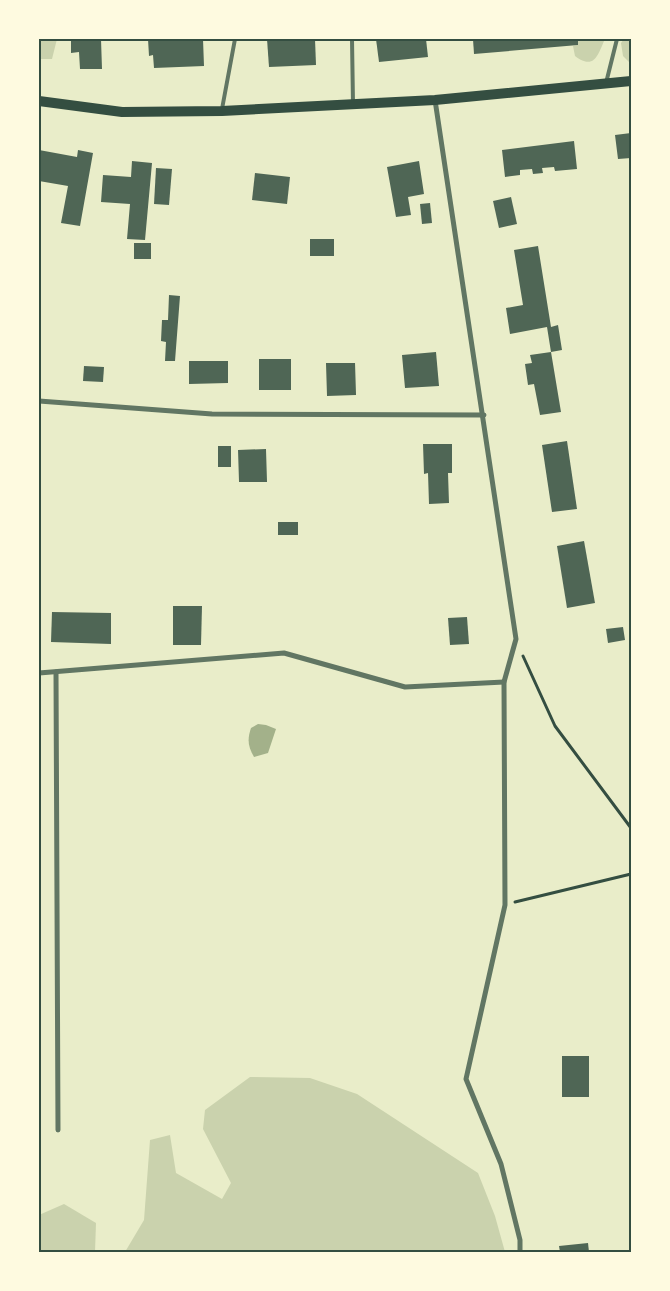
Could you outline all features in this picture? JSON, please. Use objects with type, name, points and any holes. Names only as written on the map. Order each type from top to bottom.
[{"type":"main road","points":[[39,101],[122,112],[222,111],[435,100],[631,81]]},
{"type":"street","points":[[435,100],[484,415],[516,640],[504,682],[504,905],[466,1079],[501,1164],[520,1240],[520,1252]]},
{"type":"street","points":[[39,401],[212,414],[484,415]]},
{"type":"street","points":[[39,673],[284,653],[405,687],[504,682]]},
{"type":"street","points":[[56,672],[58,1130]]},
{"type":"lane","points":[[222,111],[235,39]]},
{"type":"lane","points":[[352,39],[353,105]]},
{"type":"lane","points":[[606,83],[617,39]]},
{"type":"path","points":[[516,640],[555,726],[631,828]]},
{"type":"path","points":[[504,905],[631,874]]},
{"type":"shaded area","points":[[39,39],[57,39],[52,59],[39,59]]},
{"type":"shaded area","points":[[578,39],[605,39],[595,59],[587,62],[575,56],[573,46],[578,45]]},
{"type":"shaded area","points":[[624,39],[631,39],[631,64],[623,56],[621,43]]},
{"type":"shaded area","points":[[258,724],[276,729],[268,753],[254,757],[249,746],[249,736],[251,728]]},
{"type":"shaded area","points":[[250,1077],[310,1078],[357,1094],[478,1173],[495,1216],[505,1252],[125,1252],[144,1220],[150,1140],[170,1135],[176,1173],[222,1199],[231,1183],[203,1129],[205,1110]]},
{"type":"shaded area","points":[[64,1204],[96,1223],[95,1252],[39,1252],[39,1215]]},
{"type":"building","points":[[71,39],[101,39],[102,69],[80,69],[79,52],[71,53]]},
{"type":"building","points":[[148,39],[203,39],[204,66],[154,68],[153,55],[149,56]]},
{"type":"building","points":[[267,39],[315,39],[316,65],[269,67]]},
{"type":"building","points":[[376,39],[426,39],[428,57],[379,62]]},
{"type":"building","points":[[473,39],[578,39],[578,45],[474,54]]},
{"type":"building","points":[[631,133],[631,158],[618,159],[615,135]]},
{"type":"building","points":[[574,141],[577,169],[555,171],[554,167],[542,168],[543,173],[533,174],[532,169],[520,170],[520,175],[505,177],[502,150]]},
{"type":"building","points":[[39,150],[77,157],[78,150],[93,153],[80,226],[61,223],[68,186],[39,181]]},
{"type":"building","points":[[132,161],[152,163],[145,240],[127,239],[130,204],[101,202],[103,175],[131,177]]},
{"type":"building","points":[[419,161],[424,194],[408,197],[411,215],[396,217],[387,167]]},
{"type":"building","points":[[156,168],[172,169],[169,205],[154,204]]},
{"type":"building","points":[[255,173],[290,177],[287,204],[252,200]]},
{"type":"building","points":[[511,197],[517,224],[499,228],[493,201]]},
{"type":"building","points":[[430,203],[432,223],[422,224],[420,204]]},
{"type":"building","points":[[310,239],[334,239],[334,256],[310,256]]},
{"type":"building","points":[[134,243],[151,243],[151,259],[134,259]]},
{"type":"building","points":[[538,246],[551,327],[558,325],[562,350],[551,352],[547,327],[510,334],[506,308],[523,305],[514,250]]},
{"type":"building","points":[[169,295],[180,296],[175,361],[165,361],[166,342],[161,341],[162,320],[168,320]]},
{"type":"building","points":[[436,352],[439,386],[405,388],[402,355]]},
{"type":"building","points":[[551,352],[561,412],[540,415],[534,384],[528,385],[525,364],[532,363],[530,355]]},
{"type":"building","points":[[259,359],[291,359],[291,390],[259,390]]},
{"type":"building","points":[[189,361],[228,361],[228,383],[189,384]]},
{"type":"building","points":[[326,363],[355,363],[356,395],[327,396]]},
{"type":"building","points":[[84,366],[104,367],[103,382],[83,381]]},
{"type":"building","points":[[567,441],[577,509],[552,512],[542,445]]},
{"type":"building","points":[[423,444],[452,444],[452,473],[448,473],[449,503],[429,504],[428,473],[424,474]]},
{"type":"building","points":[[218,446],[231,446],[231,467],[218,467]]},
{"type":"building","points":[[266,449],[267,482],[239,482],[238,450]]},
{"type":"building","points":[[278,522],[298,522],[298,535],[278,535]]},
{"type":"building","points":[[584,541],[595,603],[567,608],[557,546]]},
{"type":"building","points":[[173,606],[202,606],[201,645],[173,645]]},
{"type":"building","points":[[52,612],[111,613],[111,644],[51,642]]},
{"type":"building","points":[[467,617],[469,644],[450,645],[448,618]]},
{"type":"building","points":[[623,627],[625,640],[608,643],[606,629]]},
{"type":"building","points":[[562,1056],[589,1056],[589,1097],[562,1097]]},
{"type":"building","points":[[588,1243],[589,1252],[560,1252],[559,1246]]}]
